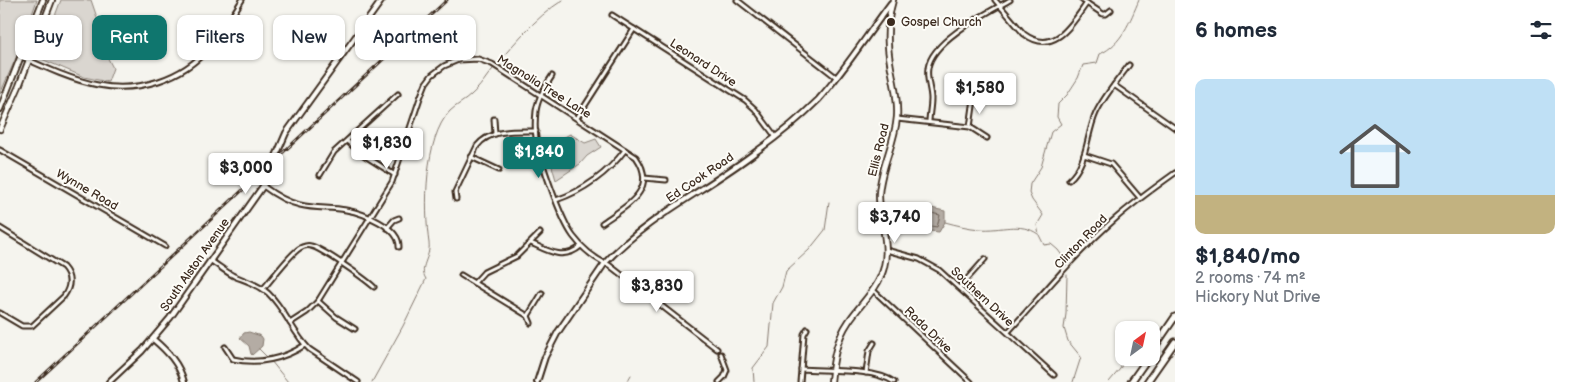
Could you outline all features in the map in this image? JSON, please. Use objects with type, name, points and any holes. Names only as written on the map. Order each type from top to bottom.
[{"type":"highway","points":[[1160,339],[1175,317]]},
{"type":"highway","points":[[1148,382],[1175,342]]},
{"type":"highway","points":[[1131,382],[1142,366]]},
{"type":"main road","points":[[38,15],[44,0]]},
{"type":"main road","points":[[46,15],[52,0]]},
{"type":"main road","name":"Ellis Road","points":[[831,382],[836,345],[844,329],[873,290],[884,268],[886,250],[879,195],[882,173],[897,119],[897,98],[888,46],[889,21],[893,1]]},
{"type":"main road","points":[[0,109],[21,60]]},
{"type":"main road","points":[[0,129],[29,60]]},
{"type":"street","points":[[29,60],[80,80],[102,86],[122,88],[149,84],[176,74],[200,57],[217,38],[242,0]]},
{"type":"street","name":"South Alston Avenue","points":[[109,382],[153,339],[211,261],[263,186],[286,133],[382,0]]},
{"type":"street","points":[[737,0],[836,78]]},
{"type":"street","points":[[995,0],[1024,34],[1043,41],[1053,40],[1061,35],[1087,3]]},
{"type":"street","points":[[929,122],[931,99],[928,70],[932,58],[944,44],[963,28],[1010,0]]},
{"type":"street","points":[[1082,0],[1102,14],[1106,14],[1111,10]]},
{"type":"street","name":"Ed Cook Road","points":[[537,382],[548,350],[558,332],[605,263],[627,240],[747,159],[813,104],[836,78],[893,1]]},
{"type":"street","name":"Leonard Drive","points":[[612,15],[744,100],[755,109],[776,136]]},
{"type":"street","points":[[577,118],[634,29]]},
{"type":"street","name":"Magnolia Tree Lane","points":[[476,59],[492,64],[636,157],[644,178]]},
{"type":"street","name":"Magnolia Tree Lane","points":[[290,323],[307,312],[318,301],[395,175],[426,83],[437,70],[458,60]]},
{"type":"street","points":[[1069,180],[1080,166],[1097,111],[1129,64]]},
{"type":"street","points":[[552,76],[536,110],[536,131],[541,156],[556,200],[572,234],[581,246],[717,349]]},
{"type":"street","points":[[1114,85],[1175,128]]},
{"type":"street","points":[[320,175],[334,152],[398,94]]},
{"type":"street","points":[[970,127],[974,99],[977,96]]},
{"type":"street","points":[[494,119],[495,134]]},
{"type":"street","points":[[897,119],[970,127],[987,138]]},
{"type":"street","points":[[456,199],[456,192],[471,157],[481,141],[495,134],[536,131]]},
{"type":"street","points":[[347,141],[362,154],[395,175]]},
{"type":"street","name":"Wynne Road","points":[[0,150],[165,246]]},
{"type":"street","points":[[556,200],[583,188],[608,168],[625,150]]},
{"type":"street","points":[[1084,155],[1111,164],[1140,198]]},
{"type":"street","points":[[471,157],[499,170]]},
{"type":"street","name":"Clinton Road","points":[[1008,332],[1096,236],[1140,198],[1175,173]]},
{"type":"street","points":[[602,223],[639,194],[644,178],[666,180]]},
{"type":"street","points":[[263,186],[279,197],[297,204],[309,207],[345,209],[370,218],[396,235],[399,247]]},
{"type":"street","points":[[388,228],[394,220],[399,218]]},
{"type":"street","points":[[0,228],[63,268],[68,274],[69,279],[69,287],[64,296],[32,326],[22,326],[0,313]]},
{"type":"street","points":[[474,283],[484,272],[517,256],[540,233]]},
{"type":"street","points":[[531,243],[559,255],[573,252],[581,246]]},
{"type":"street","points":[[263,289],[296,251],[304,246],[311,246],[366,280],[374,287]]},
{"type":"street","name":"Southern Drive","points":[[886,250],[909,255],[939,270],[1054,375]]},
{"type":"street","points":[[959,288],[985,259]]},
{"type":"street","points":[[211,261],[226,272],[263,289],[276,302],[305,345],[352,380],[358,382]]},
{"type":"street","points":[[461,275],[528,316],[531,323]]},
{"type":"street","name":"Rada Drive","points":[[873,290],[971,382]]},
{"type":"street","points":[[528,316],[542,294]]},
{"type":"street","points":[[318,301],[336,317],[354,329]]},
{"type":"street","points":[[800,382],[804,334],[807,329]]},
{"type":"street","points":[[153,339],[173,359],[181,372],[184,382]]},
{"type":"street","points":[[866,373],[869,351],[874,343]]},
{"type":"street","points":[[225,347],[233,359],[274,360],[293,353],[305,345]]},
{"type":"street","points":[[719,382],[727,370],[721,354]]},
{"type":"street","points":[[801,369],[881,375],[894,382]]},
{"type":"shaded area","points":[[0,0],[37,0],[32,15],[15,15],[15,60],[0,94]]},
{"type":"shaded area","points":[[61,0],[91,0],[96,15],[92,15],[92,60],[109,60],[113,68],[108,82],[84,77],[44,60],[82,60],[82,15],[55,15]]},
{"type":"shaded area","points":[[570,134],[585,143],[596,139],[601,147],[556,180],[547,149]]},
{"type":"water","points":[[931,208],[945,211],[945,222],[939,232],[920,230],[914,226],[916,212]]},
{"type":"water","points":[[249,332],[261,336],[263,339],[262,346],[252,355],[249,346],[240,338],[244,333]]},
{"type":"waterway","points":[[372,382],[426,279],[423,270],[429,248],[427,212],[428,174],[435,138],[441,123],[450,111],[476,90],[523,34],[552,7],[563,0]]},
{"type":"waterway","points":[[1066,261],[1051,244],[1044,245],[1039,235],[1037,225],[1043,215],[1029,193],[1030,184],[1041,167],[1051,132],[1061,124],[1057,117],[1058,104],[1067,95],[1078,78],[1083,65],[1097,63],[1100,54],[1108,50],[1120,38],[1129,24],[1139,0]]},
{"type":"waterway","points":[[754,382],[753,368],[769,347],[773,303],[782,287],[786,271],[809,250],[825,230],[829,202]]},
{"type":"waterway","points":[[945,222],[980,229],[1017,227],[1031,230],[1038,234]]},
{"type":"waterway","points":[[1067,275],[1064,328],[1068,341],[1081,357],[1073,382]]},
{"type":"waterway","points":[[259,349],[268,358]]},
{"type":"waterway","points":[[271,361],[288,382]]},
{"type":"waterway","points":[[1109,382],[1121,366]]},
{"type":"waterway","points":[[627,382],[631,375]]},
{"type":"railway","points":[[36,382],[447,0]]},
{"type":"place","name":"Gospel Church","points":[[891,22]]}]
